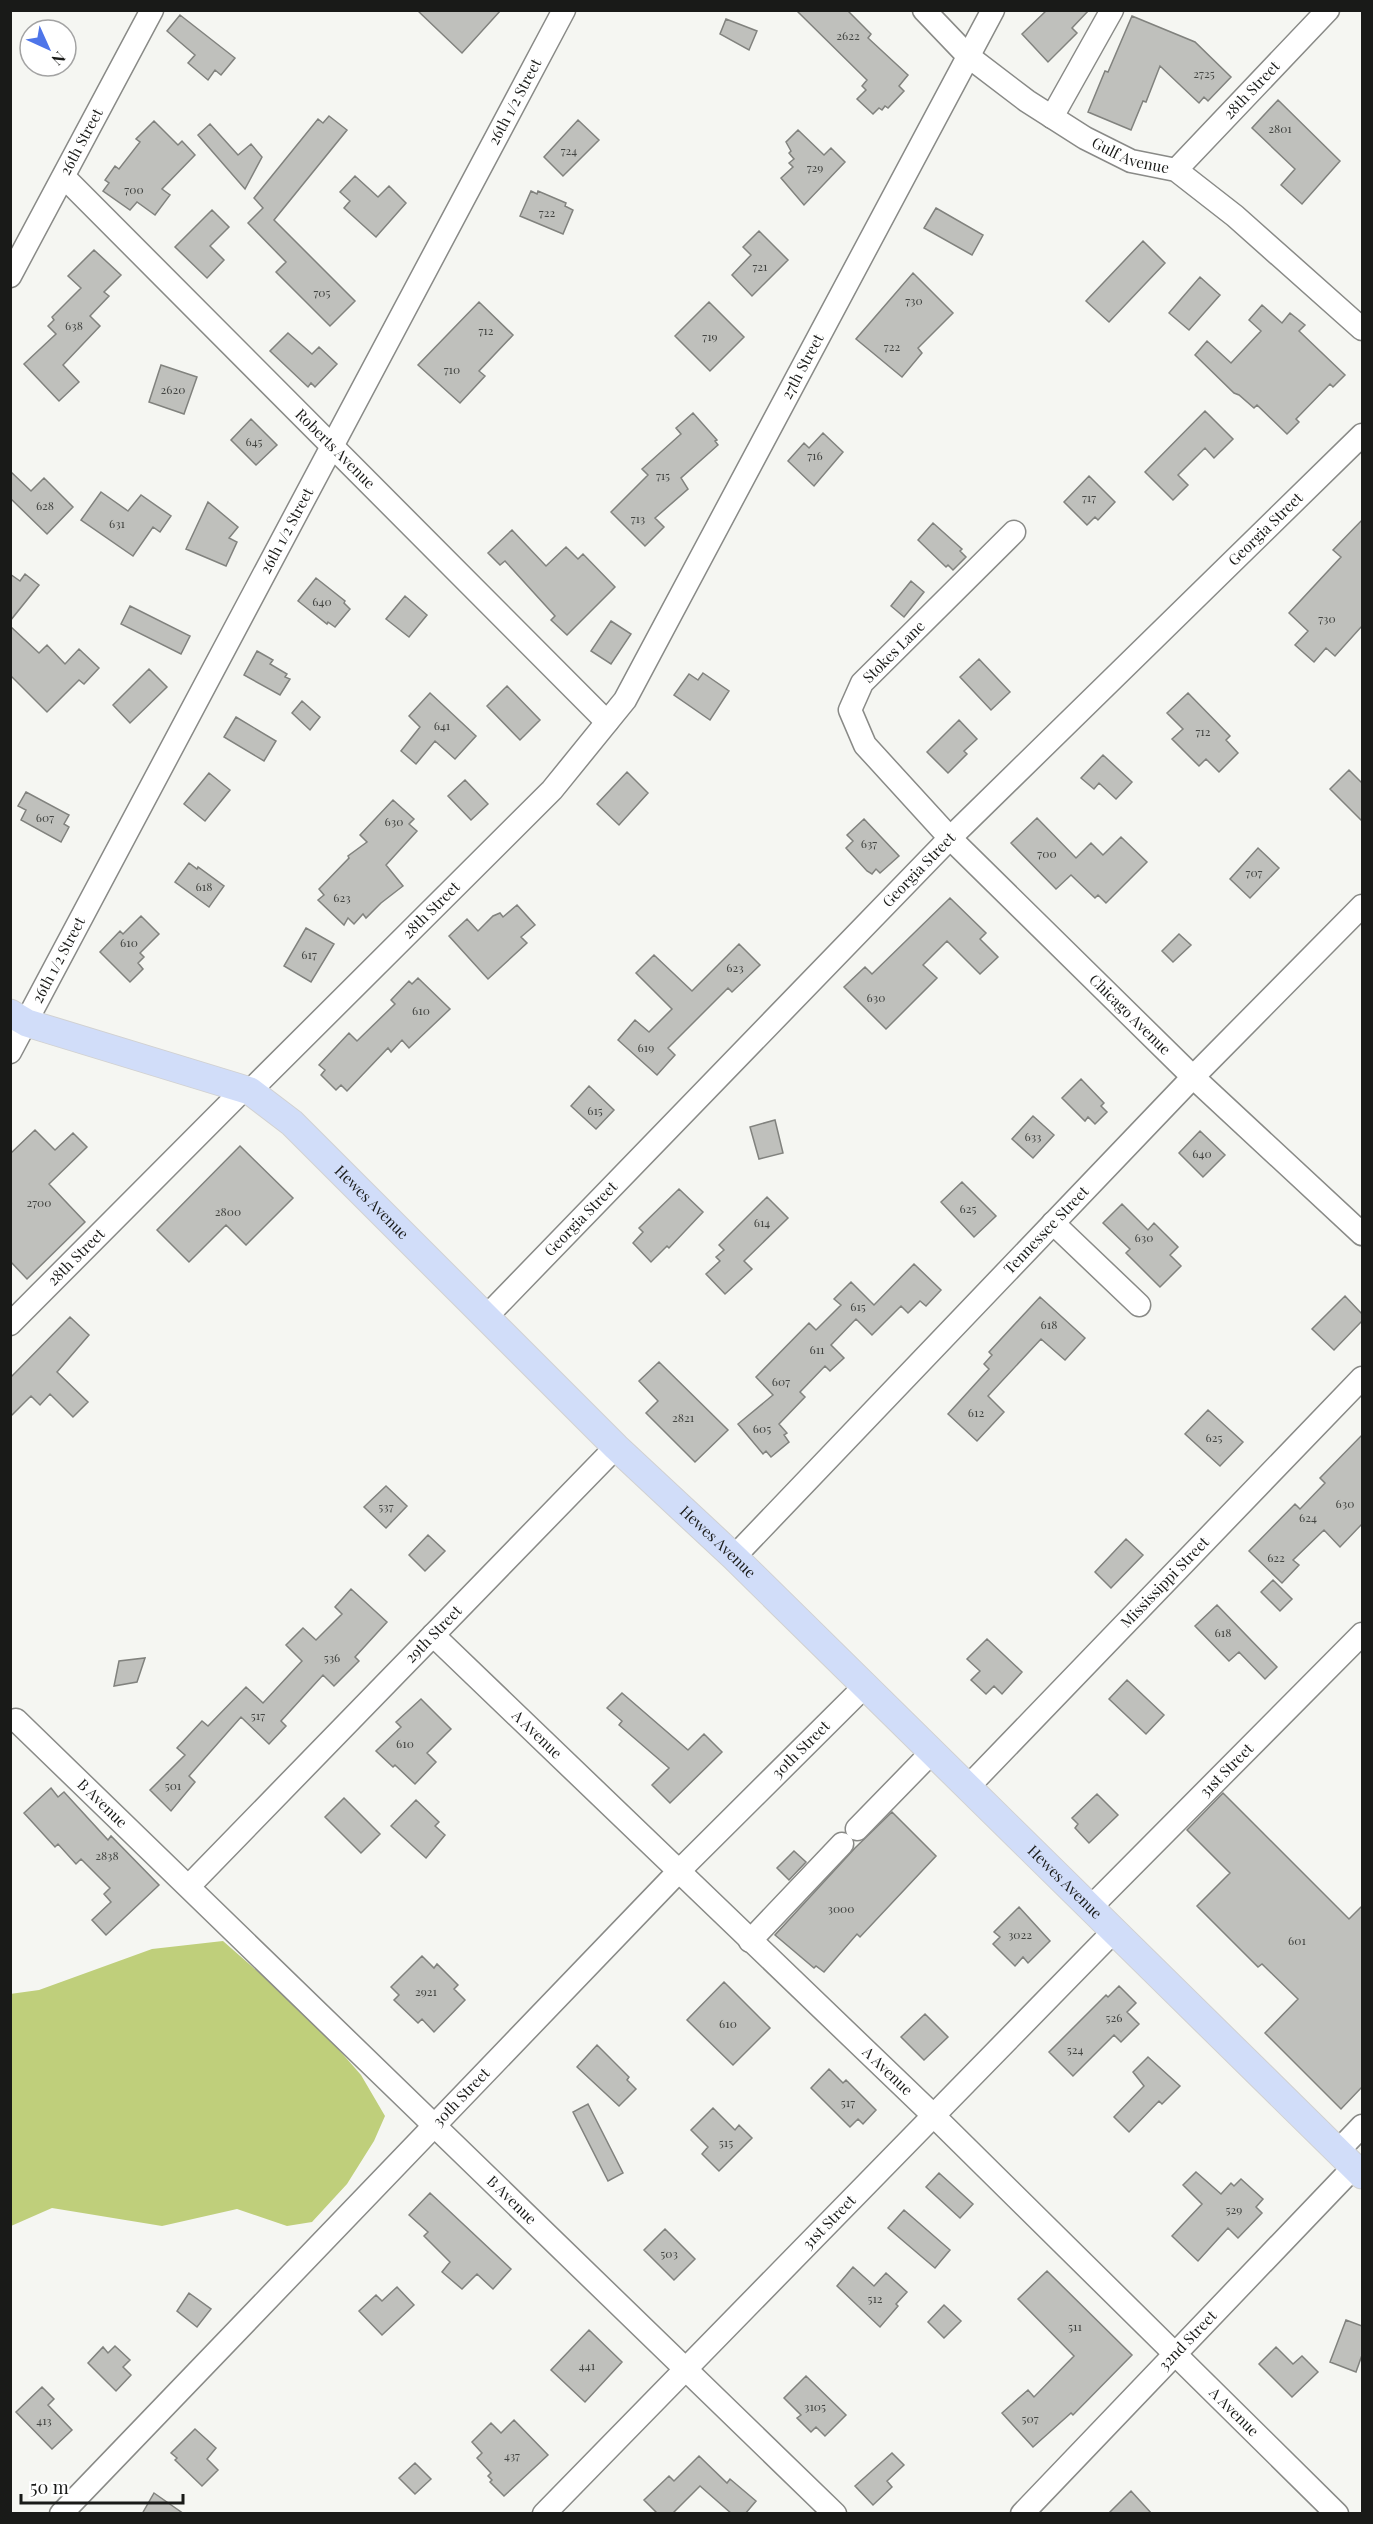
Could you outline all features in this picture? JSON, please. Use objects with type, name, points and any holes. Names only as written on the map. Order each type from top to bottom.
[{"type":"main road","name":"Hewes Avenue","points":[[19,1018],[247,1090],[292,1123],[616,1447],[734,1557],[1351,2164]]},
{"type":"street","name":"26th Street","points":[[10,276],[152,10]]},
{"type":"street","name":"26th 1/2 Street","points":[[10,1052],[19,1018],[331,447],[564,10]]},
{"type":"street","name":"Gulf Avenue","points":[[924,10],[968,56],[1085,138],[1131,161],[1176,170],[1235,216],[1362,329]]},
{"type":"street","name":"27th Street","points":[[607,722],[625,700],[993,10]]},
{"type":"street","points":[[1052,117],[1112,10]]},
{"type":"street","name":"28th Street","points":[[1176,170],[1328,10]]},
{"type":"street","name":"Roberts Avenue","points":[[64,177],[607,722]]},
{"type":"street","name":"Georgia Street","points":[[487,1316],[950,838],[1362,435]]},
{"type":"street","name":"Stokes Lane","points":[[903,788],[865,745],[850,710],[862,683],[1014,532]]},
{"type":"street","name":"28th Street","points":[[10,1324],[552,790],[607,722]]},
{"type":"street","name":"Chicago Avenue","points":[[903,788],[950,838],[1193,1077],[1362,1234]]},
{"type":"street","name":"Tennessee Street","points":[[734,1557],[1193,1077],[1362,906]]},
{"type":"street","points":[[1053,1223],[1139,1305]]},
{"type":"street","name":"Mississippi Street","points":[[968,1787],[1362,1378]]},
{"type":"street","name":"29th Street","points":[[189,1886],[616,1447]]},
{"type":"street","name":"31st Street","points":[[1090,1908],[1362,1634]]},
{"type":"street","name":"A Avenue","points":[[433,1635],[934,2116],[1337,2514]]},
{"type":"street","name":"30th Street","points":[[61,2514],[678,1872],[866,1686]]},
{"type":"street","name":"B Avenue","points":[[16,1720],[835,2514]]},
{"type":"street","points":[[750,1941],[932,1752]]},
{"type":"street","name":"31st Street","points":[[544,2514],[1114,1931]]},
{"type":"street","name":"32nd Street","points":[[1022,2514],[1176,2353],[1351,2164],[1362,2126]]},
{"type":"green space","points":[[223,1941],[312,2019],[361,2075],[385,2116],[374,2141],[347,2184],[312,2222],[287,2226],[237,2209],[162,2226],[52,2208],[11,2226],[10,1994],[39,1990],[152,1949]]},
{"type":"building","points":[[417,10],[501,10],[462,53]]},
{"type":"building","points":[[796,10],[847,10],[871,34],[868,38],[908,75],[899,86],[904,91],[888,108],[885,106],[882,110],[879,108],[873,114],[857,99],[866,90],[862,86],[867,80]]},
{"type":"building","points":[[1047,10],[1089,10],[1072,28],[1077,33],[1048,62],[1022,34]]},
{"type":"building","points":[[180,15],[235,58],[221,75],[215,70],[208,80],[188,63],[195,55],[167,31]]},
{"type":"building","points":[[1132,16],[1195,42],[1231,77],[1208,101],[1204,97],[1199,103],[1160,66],[1146,102],[1143,101],[1131,130],[1088,112]]},
{"type":"building","points":[[726,19],[757,31],[749,50],[720,34]]},
{"type":"building","points":[[1278,100],[1340,161],[1302,204],[1281,185],[1295,169],[1252,128]]},
{"type":"building","points":[[329,116],[347,130],[274,220],[355,301],[330,326],[276,272],[286,262],[248,223],[263,208],[254,198],[318,119],[323,123]]},
{"type":"building","points":[[578,120],[599,140],[563,176],[544,157]]},
{"type":"building","points":[[154,121],[178,145],[182,141],[195,155],[162,189],[170,195],[155,215],[137,202],[130,210],[103,191],[109,183],[105,180],[115,166],[119,169],[140,142],[136,139]]},
{"type":"building","points":[[210,124],[238,155],[251,144],[262,157],[245,189],[198,135]]},
{"type":"building","points":[[798,130],[824,155],[831,148],[845,162],[804,205],[781,178],[793,167],[789,163],[794,159],[789,153],[791,151],[786,142]]},
{"type":"building","points":[[355,176],[378,197],[389,186],[406,203],[376,237],[344,208],[350,201],[340,192]]},
{"type":"building","points":[[531,191],[537,194],[538,191],[566,203],[565,206],[573,210],[563,234],[520,216]]},
{"type":"building","points":[[936,208],[983,235],[972,255],[924,228]]},
{"type":"building","points":[[212,210],[229,227],[210,246],[224,260],[207,278],[175,247]]},
{"type":"building","points":[[759,231],[788,260],[752,296],[732,275],[751,255],[743,247]]},
{"type":"building","points":[[1143,241],[1165,263],[1109,322],[1086,301]]},
{"type":"building","points":[[94,250],[121,275],[104,292],[109,296],[90,316],[100,326],[63,365],[79,382],[59,401],[24,364],[56,334],[48,326],[54,320],[52,317],[81,288],[68,276]]},
{"type":"building","points":[[913,273],[953,313],[918,348],[922,353],[902,377],[856,339]]},
{"type":"building","points":[[1200,277],[1220,295],[1189,330],[1169,313]]},
{"type":"building","points":[[479,302],[513,335],[479,371],[485,376],[460,403],[418,365]]},
{"type":"building","points":[[709,302],[744,337],[710,371],[675,336]]},
{"type":"building","points":[[1262,305],[1282,323],[1290,313],[1305,325],[1299,331],[1345,375],[1333,387],[1330,384],[1296,419],[1299,422],[1287,434],[1257,405],[1254,408],[1234,393],[1195,355],[1207,341],[1231,363],[1261,331],[1249,320]]},
{"type":"building","points":[[288,333],[312,354],[319,347],[337,364],[315,387],[311,383],[308,387],[270,351]]},
{"type":"building","points":[[161,365],[197,377],[184,414],[149,402]]},
{"type":"building","points":[[1205,411],[1233,439],[1214,458],[1205,448],[1178,475],[1188,485],[1173,500],[1145,472]]},
{"type":"building","points":[[693,413],[717,440],[715,441],[718,445],[681,478],[688,489],[655,518],[664,527],[645,546],[611,512],[648,475],[642,469],[681,434],[676,428]]},
{"type":"building","points":[[251,419],[277,445],[256,465],[231,440]]},
{"type":"building","points":[[823,433],[843,452],[814,486],[788,461],[804,443],[809,448]]},
{"type":"building","points":[[10,471],[31,491],[44,478],[73,507],[47,534],[10,498]]},
{"type":"building","points":[[1089,476],[1115,502],[1098,520],[1095,517],[1087,525],[1064,502]]},
{"type":"building","points":[[101,492],[128,511],[141,495],[171,516],[160,532],[153,527],[133,556],[81,520]]},
{"type":"building","points":[[208,502],[238,527],[229,538],[237,542],[226,566],[186,549]]},
{"type":"building","points":[[1362,520],[1362,626],[1335,656],[1326,648],[1314,662],[1295,645],[1308,631],[1289,613],[1341,557],[1333,550]]},
{"type":"building","points":[[933,523],[962,549],[960,551],[966,557],[953,570],[948,565],[946,567],[918,540]]},
{"type":"building","points":[[512,530],[546,566],[566,547],[578,559],[583,554],[615,587],[567,635],[551,620],[555,616],[505,561],[500,565],[488,553]]},
{"type":"building","points":[[10,574],[20,581],[25,574],[39,585],[10,621]]},
{"type":"building","points":[[316,578],[345,601],[344,603],[350,609],[335,627],[328,622],[327,624],[298,601]]},
{"type":"building","points":[[911,581],[924,592],[904,617],[891,606]]},
{"type":"building","points":[[405,596],[427,615],[409,637],[386,619]]},
{"type":"building","points":[[130,606],[190,636],[181,654],[121,624]]},
{"type":"building","points":[[611,621],[631,634],[611,664],[591,651]]},
{"type":"building","points":[[10,626],[39,653],[47,645],[65,664],[79,649],[99,668],[84,684],[79,680],[47,712],[10,675]]},
{"type":"building","points":[[257,651],[273,660],[270,664],[287,674],[285,677],[290,679],[280,695],[244,675]]},
{"type":"building","points":[[979,659],[1010,692],[991,710],[960,677]]},
{"type":"building","points":[[149,669],[167,687],[130,723],[113,705]]},
{"type":"building","points":[[703,673],[729,691],[710,720],[674,695],[689,674],[698,680]]},
{"type":"building","points":[[507,686],[540,720],[520,740],[487,706]]},
{"type":"building","points":[[430,693],[476,736],[455,759],[435,741],[416,764],[401,751],[420,727],[409,716]]},
{"type":"building","points":[[1188,693],[1230,736],[1226,740],[1238,753],[1219,772],[1206,759],[1199,766],[1172,739],[1183,729],[1167,713]]},
{"type":"building","points":[[302,701],[320,717],[310,730],[292,713]]},
{"type":"building","points":[[236,717],[276,741],[264,761],[224,737]]},
{"type":"building","points":[[959,720],[977,739],[964,751],[967,754],[948,773],[927,752]]},
{"type":"building","points":[[1103,755],[1132,782],[1116,799],[1099,783],[1094,789],[1081,778]]},
{"type":"building","points":[[1349,770],[1362,783],[1362,821],[1330,789]]},
{"type":"building","points":[[627,772],[648,793],[619,825],[597,804]]},
{"type":"building","points":[[209,773],[230,790],[205,821],[184,804]]},
{"type":"building","points":[[465,780],[488,804],[471,820],[448,796]]},
{"type":"building","points":[[26,792],[69,815],[64,824],[69,827],[61,842],[21,820],[26,810],[18,806]]},
{"type":"building","points":[[393,800],[414,819],[409,824],[417,831],[386,865],[403,886],[366,918],[363,914],[354,924],[348,918],[344,925],[318,900],[324,895],[319,889],[349,858],[348,856],[367,842],[360,835]]},
{"type":"building","points":[[1037,818],[1076,858],[1091,843],[1103,855],[1121,837],[1147,862],[1106,903],[1098,895],[1095,898],[1071,875],[1056,889],[1011,843]]},
{"type":"building","points":[[864,819],[899,856],[880,873],[876,869],[872,874],[867,871],[846,848],[853,841],[847,835]]},
{"type":"building","points":[[1258,848],[1279,868],[1250,898],[1230,879]]},
{"type":"building","points":[[189,863],[224,886],[209,907],[175,882]]},
{"type":"building","points":[[950,898],[986,933],[980,939],[998,957],[980,974],[947,941],[923,965],[937,978],[886,1029],[844,987],[865,967],[872,974]]},
{"type":"building","points":[[517,905],[535,925],[521,937],[527,943],[488,979],[449,936],[467,919],[478,931],[493,916],[500,913],[503,917]]},
{"type":"building","points":[[141,916],[159,934],[140,953],[144,957],[138,963],[143,969],[130,982],[100,952],[120,931],[123,934]]},
{"type":"building","points":[[306,928],[334,944],[311,982],[284,966]]},
{"type":"building","points":[[1179,934],[1191,945],[1173,962],[1162,951]]},
{"type":"building","points":[[739,944],[760,965],[732,992],[728,988],[668,1048],[675,1055],[657,1075],[618,1040],[635,1020],[649,1032],[672,1009],[636,973],[654,955],[692,991]]},
{"type":"building","points":[[418,978],[450,1009],[409,1048],[402,1040],[391,1052],[388,1048],[347,1091],[341,1085],[336,1090],[321,1075],[325,1070],[319,1065],[349,1033],[357,1041],[395,1004],[391,1000],[409,981],[412,984]]},
{"type":"building","points":[[1081,1079],[1104,1103],[1101,1106],[1107,1112],[1095,1124],[1088,1117],[1085,1121],[1062,1098]]},
{"type":"building","points":[[589,1086],[614,1110],[596,1129],[571,1106]]},
{"type":"building","points":[[1033,1116],[1054,1135],[1033,1158],[1012,1139]]},
{"type":"building","points":[[775,1120],[783,1153],[759,1159],[750,1127]]},
{"type":"building","points":[[35,1130],[55,1150],[73,1133],[87,1147],[49,1184],[85,1222],[27,1279],[10,1261],[10,1154]]},
{"type":"building","points":[[1200,1131],[1225,1155],[1203,1177],[1179,1153]]},
{"type":"building","points":[[240,1146],[293,1198],[246,1245],[226,1225],[189,1262],[157,1230]]},
{"type":"building","points":[[962,1182],[996,1216],[974,1237],[941,1202]]},
{"type":"building","points":[[679,1189],[703,1212],[669,1248],[667,1246],[651,1262],[633,1243],[643,1232],[639,1228]]},
{"type":"building","points":[[767,1197],[788,1218],[744,1261],[752,1269],[725,1294],[706,1274],[720,1261],[716,1257],[724,1250],[719,1245]]},
{"type":"building","points":[[1122,1204],[1148,1230],[1154,1223],[1178,1247],[1170,1255],[1181,1266],[1160,1287],[1126,1253],[1130,1249],[1103,1223]]},
{"type":"building","points":[[914,1264],[941,1290],[926,1306],[920,1301],[908,1313],[901,1306],[872,1335],[856,1319],[831,1345],[844,1358],[830,1371],[825,1366],[800,1392],[805,1397],[779,1424],[787,1433],[784,1435],[789,1442],[771,1457],[766,1451],[763,1454],[738,1424],[773,1395],[756,1377],[809,1323],[816,1330],[841,1305],[834,1299],[851,1282],[874,1305]]},
{"type":"building","points":[[1345,1296],[1362,1314],[1362,1321],[1334,1350],[1312,1329]]},
{"type":"building","points":[[1040,1297],[1085,1338],[1065,1360],[1041,1339],[988,1396],[1004,1412],[977,1441],[948,1414],[989,1369],[984,1364],[992,1355],[989,1352]]},
{"type":"building","points":[[70,1317],[89,1335],[57,1372],[88,1402],[73,1417],[50,1394],[40,1405],[31,1396],[10,1417],[10,1378]]},
{"type":"building","points":[[659,1362],[728,1430],[695,1462],[646,1413],[658,1401],[639,1381]]},
{"type":"building","points":[[1208,1410],[1243,1442],[1220,1466],[1185,1434]]},
{"type":"building","points":[[1362,1435],[1362,1524],[1340,1547],[1324,1530],[1293,1560],[1299,1565],[1282,1583],[1249,1551],[1295,1504],[1300,1509],[1325,1483],[1320,1478]]},
{"type":"building","points":[[386,1486],[407,1506],[386,1528],[364,1507]]},
{"type":"building","points":[[428,1535],[445,1551],[425,1571],[409,1555]]},
{"type":"building","points":[[1126,1539],[1143,1555],[1111,1588],[1095,1572]]},
{"type":"building","points":[[1273,1580],[1292,1599],[1280,1611],[1261,1592]]},
{"type":"building","points":[[351,1589],[387,1622],[355,1657],[359,1661],[334,1686],[323,1675],[281,1721],[286,1726],[269,1744],[241,1717],[189,1776],[195,1782],[171,1811],[150,1790],[185,1755],[177,1748],[202,1721],[208,1726],[246,1687],[263,1703],[302,1661],[286,1645],[303,1628],[316,1640],[342,1614],[335,1607]]},
{"type":"building","points":[[1217,1605],[1277,1667],[1265,1679],[1239,1652],[1229,1661],[1195,1626]]},
{"type":"building","points":[[987,1639],[1022,1672],[1002,1694],[994,1686],[986,1694],[971,1680],[980,1671],[967,1659]]},
{"type":"building","points":[[145,1658],[137,1682],[114,1686],[119,1661]]},
{"type":"building","points":[[1127,1680],[1164,1715],[1146,1734],[1109,1699]]},
{"type":"building","points":[[622,1693],[688,1750],[704,1734],[722,1752],[670,1803],[652,1785],[669,1768],[619,1725],[622,1721],[607,1708]]},
{"type":"building","points":[[421,1699],[451,1729],[427,1753],[436,1762],[415,1784],[376,1751],[401,1727],[396,1722]]},
{"type":"building","points":[[51,1788],[58,1797],[64,1792],[108,1840],[111,1836],[159,1885],[106,1935],[92,1920],[111,1902],[104,1894],[110,1888],[81,1859],[76,1864],[58,1844],[55,1847],[24,1813]]},
{"type":"building","points":[[1223,1793],[1349,1919],[1362,1906],[1362,2087],[1341,2109],[1265,2033],[1298,1999],[1262,1964],[1258,1967],[1197,1906],[1230,1873],[1187,1830]]},
{"type":"building","points":[[1097,1794],[1118,1815],[1089,1843],[1075,1828],[1078,1824],[1072,1818]]},
{"type":"building","points":[[344,1798],[380,1834],[361,1853],[325,1817]]},
{"type":"building","points":[[416,1800],[439,1822],[435,1826],[445,1835],[426,1858],[391,1826]]},
{"type":"building","points":[[892,1812],[936,1856],[860,1937],[857,1934],[824,1972],[816,1966],[814,1968],[775,1935],[855,1848]]},
{"type":"building","points":[[794,1851],[806,1862],[789,1880],[777,1868]]},
{"type":"building","points":[[1019,1907],[1050,1941],[1028,1963],[1023,1957],[1015,1966],[993,1944],[1000,1937],[994,1932]]},
{"type":"building","points":[[422,1956],[434,1968],[437,1964],[458,1985],[454,1989],[465,2000],[434,2032],[422,2019],[418,2023],[394,2000],[399,1995],[391,1987]]},
{"type":"building","points":[[724,1982],[770,2028],[733,2065],[687,2020]]},
{"type":"building","points":[[1119,1986],[1136,2003],[1127,2012],[1139,2024],[1121,2042],[1114,2035],[1073,2076],[1049,2052],[1106,1995],[1108,1997]]},
{"type":"building","points":[[925,2014],[948,2037],[924,2060],[901,2037]]},
{"type":"building","points":[[597,2045],[629,2077],[627,2080],[636,2089],[619,2106],[577,2067]]},
{"type":"building","points":[[1148,2057],[1180,2086],[1162,2104],[1159,2101],[1129,2132],[1114,2117],[1144,2086],[1133,2072]]},
{"type":"building","points":[[829,2069],[843,2083],[846,2080],[876,2110],[863,2124],[858,2119],[850,2127],[811,2088]]},
{"type":"building","points":[[588,2104],[623,2173],[608,2181],[573,2112]]},
{"type":"building","points":[[713,2108],[735,2130],[739,2125],[752,2138],[719,2171],[702,2154],[708,2147],[691,2130]]},
{"type":"building","points":[[1196,2172],[1221,2194],[1231,2183],[1234,2186],[1241,2179],[1263,2199],[1256,2207],[1262,2213],[1238,2238],[1228,2228],[1198,2261],[1172,2236],[1202,2204],[1183,2185]]},
{"type":"building","points":[[939,2173],[973,2204],[960,2218],[926,2187]]},
{"type":"building","points":[[430,2193],[511,2269],[493,2289],[477,2274],[462,2289],[442,2272],[450,2262],[424,2236],[428,2232],[409,2215]]},
{"type":"building","points":[[904,2210],[950,2250],[935,2268],[888,2228]]},
{"type":"building","points":[[665,2229],[695,2259],[674,2280],[644,2250]]},
{"type":"building","points":[[853,2267],[874,2286],[886,2273],[907,2292],[880,2327],[837,2286]]},
{"type":"building","points":[[1047,2271],[1132,2355],[1073,2415],[1071,2413],[1033,2447],[1002,2413],[1028,2390],[1034,2397],[1074,2356],[1018,2299]]},
{"type":"building","points":[[397,2287],[414,2305],[382,2335],[359,2311],[376,2295],[382,2301]]},
{"type":"building","points":[[189,2293],[211,2309],[197,2327],[177,2311]]},
{"type":"building","points":[[944,2305],[961,2321],[944,2338],[928,2322]]},
{"type":"building","points":[[1346,2320],[1362,2326],[1362,2355],[1356,2372],[1330,2362]]},
{"type":"building","points":[[589,2330],[622,2362],[585,2402],[551,2370]]},
{"type":"building","points":[[115,2346],[130,2360],[123,2367],[131,2375],[116,2391],[88,2363],[103,2347],[108,2353]]},
{"type":"building","points":[[1276,2347],[1293,2364],[1302,2356],[1318,2372],[1292,2397],[1259,2364]]},
{"type":"building","points":[[806,2376],[846,2415],[825,2436],[816,2427],[811,2432],[797,2418],[801,2415],[784,2398]]},
{"type":"building","points":[[42,2387],[54,2399],[48,2405],[72,2430],[52,2449],[16,2412]]},
{"type":"building","points":[[514,2420],[548,2455],[504,2496],[490,2482],[492,2480],[488,2476],[491,2473],[477,2458],[482,2453],[472,2442],[491,2423],[501,2433]]},
{"type":"building","points":[[195,2429],[216,2448],[207,2459],[218,2470],[202,2486],[175,2460],[177,2458],[171,2453]]},
{"type":"building","points":[[892,2453],[904,2465],[887,2481],[892,2487],[873,2505],[855,2486]]},
{"type":"building","points":[[699,2456],[727,2483],[730,2479],[756,2501],[745,2514],[732,2514],[700,2486],[672,2514],[658,2514],[644,2500],[669,2476],[674,2481]]},
{"type":"building","points":[[415,2463],[431,2479],[415,2494],[399,2478]]},
{"type":"building","points":[[1131,2491],[1152,2514],[1108,2514]]},
{"type":"building","points":[[154,2493],[184,2514],[142,2514]]}]
